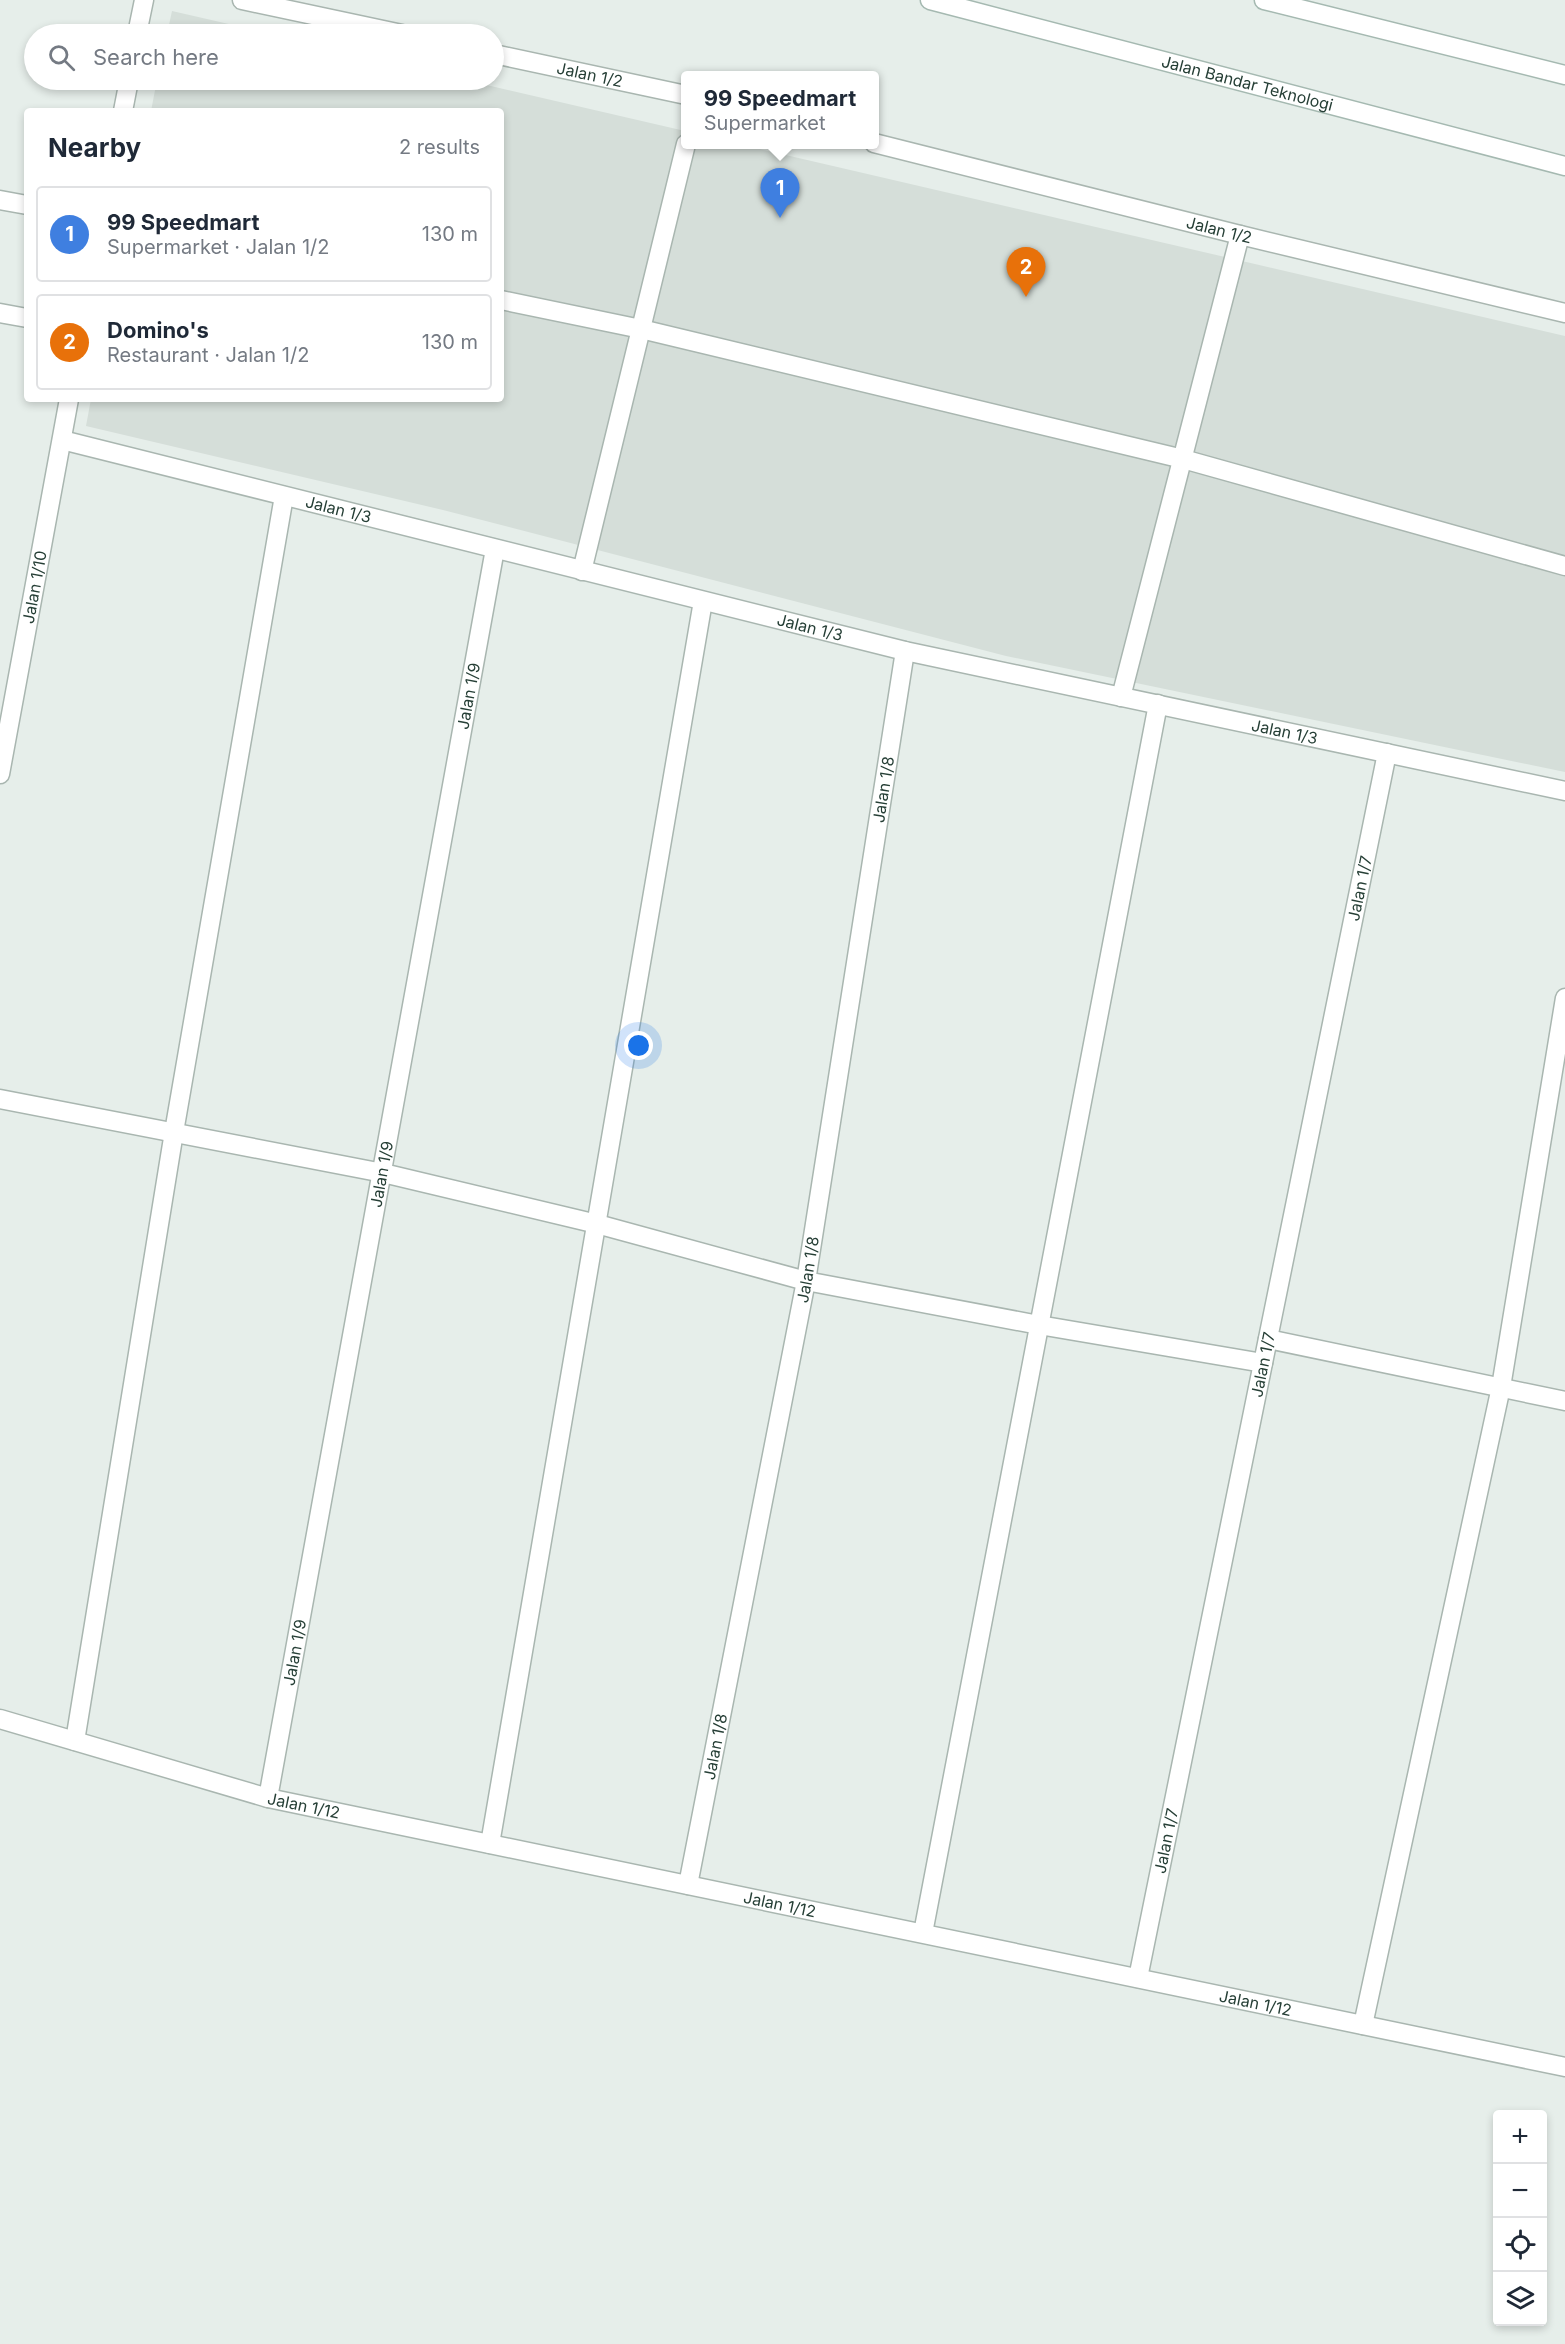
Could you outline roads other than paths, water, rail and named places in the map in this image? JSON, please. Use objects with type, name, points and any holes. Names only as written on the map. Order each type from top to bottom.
[{"type":"street","points":[[139,24],[144,0]]},
{"type":"street","points":[[242,0],[355,24]]},
{"type":"street","name":"Jalan Bandar Teknologi","points":[[930,0],[1565,166]]},
{"type":"street","points":[[1264,0],[1565,75]]},
{"type":"street","name":"Jalan 1/2","points":[[504,56],[681,94]]},
{"type":"street","points":[[124,108],[127,90]]},
{"type":"street","name":"Jalan 1/2","points":[[879,143],[1240,235],[1565,313]]},
{"type":"street","points":[[582,571],[685,149]]},
{"type":"street","points":[[0,200],[24,204]]},
{"type":"street","points":[[1121,697],[1240,235]]},
{"type":"street","points":[[504,301],[641,328],[1183,459],[1565,566]]},
{"type":"street","points":[[0,313],[24,317]]},
{"type":"street","name":"Jalan 1/10","points":[[0,774],[68,402]]},
{"type":"street","name":"Jalan 1/3","points":[[62,440],[905,651],[1565,791]]},
{"type":"street","points":[[75,1742],[174,1132],[284,496]]},
{"type":"street","name":"Jalan 1/9","points":[[268,1798],[495,549]]},
{"type":"street","points":[[490,1844],[703,601]]},
{"type":"street","name":"Jalan 1/8","points":[[688,1885],[806,1281],[905,651]]},
{"type":"street","points":[[922,1933],[1158,705]]},
{"type":"street","name":"Jalan 1/7","points":[[1138,1978],[1387,753]]},
{"type":"street","points":[[1363,2025],[1501,1387],[1565,998]]},
{"type":"street","points":[[0,1099],[383,1173],[597,1224],[806,1281],[1039,1325],[1263,1363]]},
{"type":"street","points":[[1268,1339],[1565,1401]]},
{"type":"street","name":"Jalan 1/12","points":[[0,1719],[268,1798],[1565,2067]]},
{"type":"place","name":"99 Speedmart","points":[[780,218]]},
{"type":"place","name":"Domino's","points":[[1026,297]]}]
